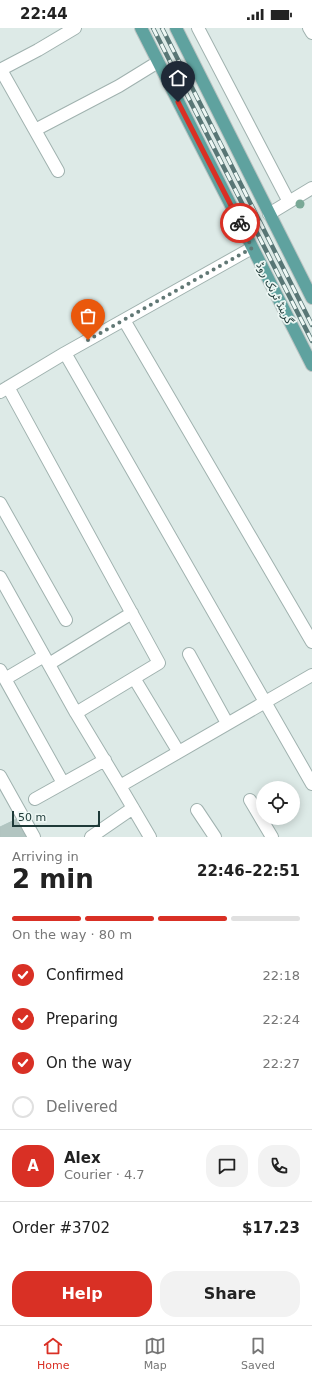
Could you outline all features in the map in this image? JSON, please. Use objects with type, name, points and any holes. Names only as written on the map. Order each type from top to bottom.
[{"type":"main road","name":"گرینڈ ٹرنک روڈ","points":[[141,28],[312,364]]},
{"type":"main road","points":[[176,28],[312,298]]},
{"type":"street","points":[[58,171],[1,70],[75,28]]},
{"type":"street","points":[[198,28],[289,202]]},
{"type":"street","points":[[309,28],[312,33]]},
{"type":"street","points":[[35,130],[119,86],[158,62]]},
{"type":"street","points":[[269,214],[312,188]]},
{"type":"street","points":[[76,713],[159,663],[4,389],[252,248]]},
{"type":"street","points":[[124,320],[312,642]]},
{"type":"street","points":[[65,353],[312,784]]},
{"type":"street","points":[[0,503],[66,620]]},
{"type":"street","points":[[0,577],[76,713],[150,837]]},
{"type":"street","points":[[63,783],[2,675],[46,660],[132,613]]},
{"type":"street","points":[[189,654],[227,723]]},
{"type":"street","points":[[120,786],[178,751],[312,675]]},
{"type":"street","points":[[134,678],[178,751]]},
{"type":"street","points":[[35,799],[105,760]]},
{"type":"street","points":[[0,776],[34,837]]},
{"type":"street","points":[[250,800],[272,837]]},
{"type":"street","points":[[91,837],[133,808]]},
{"type":"street","points":[[197,810],[215,837]]},
{"type":"building","points":[[23,816],[34,837],[0,837],[0,827]]},
{"type":"railway","points":[[153,28],[312,341]]},
{"type":"railway","points":[[162,28],[312,325]]},
{"type":"way so far","points":[[88,340],[252,248],[240,223]]},
{"type":"route","points":[[178,102],[240,223]]}]
